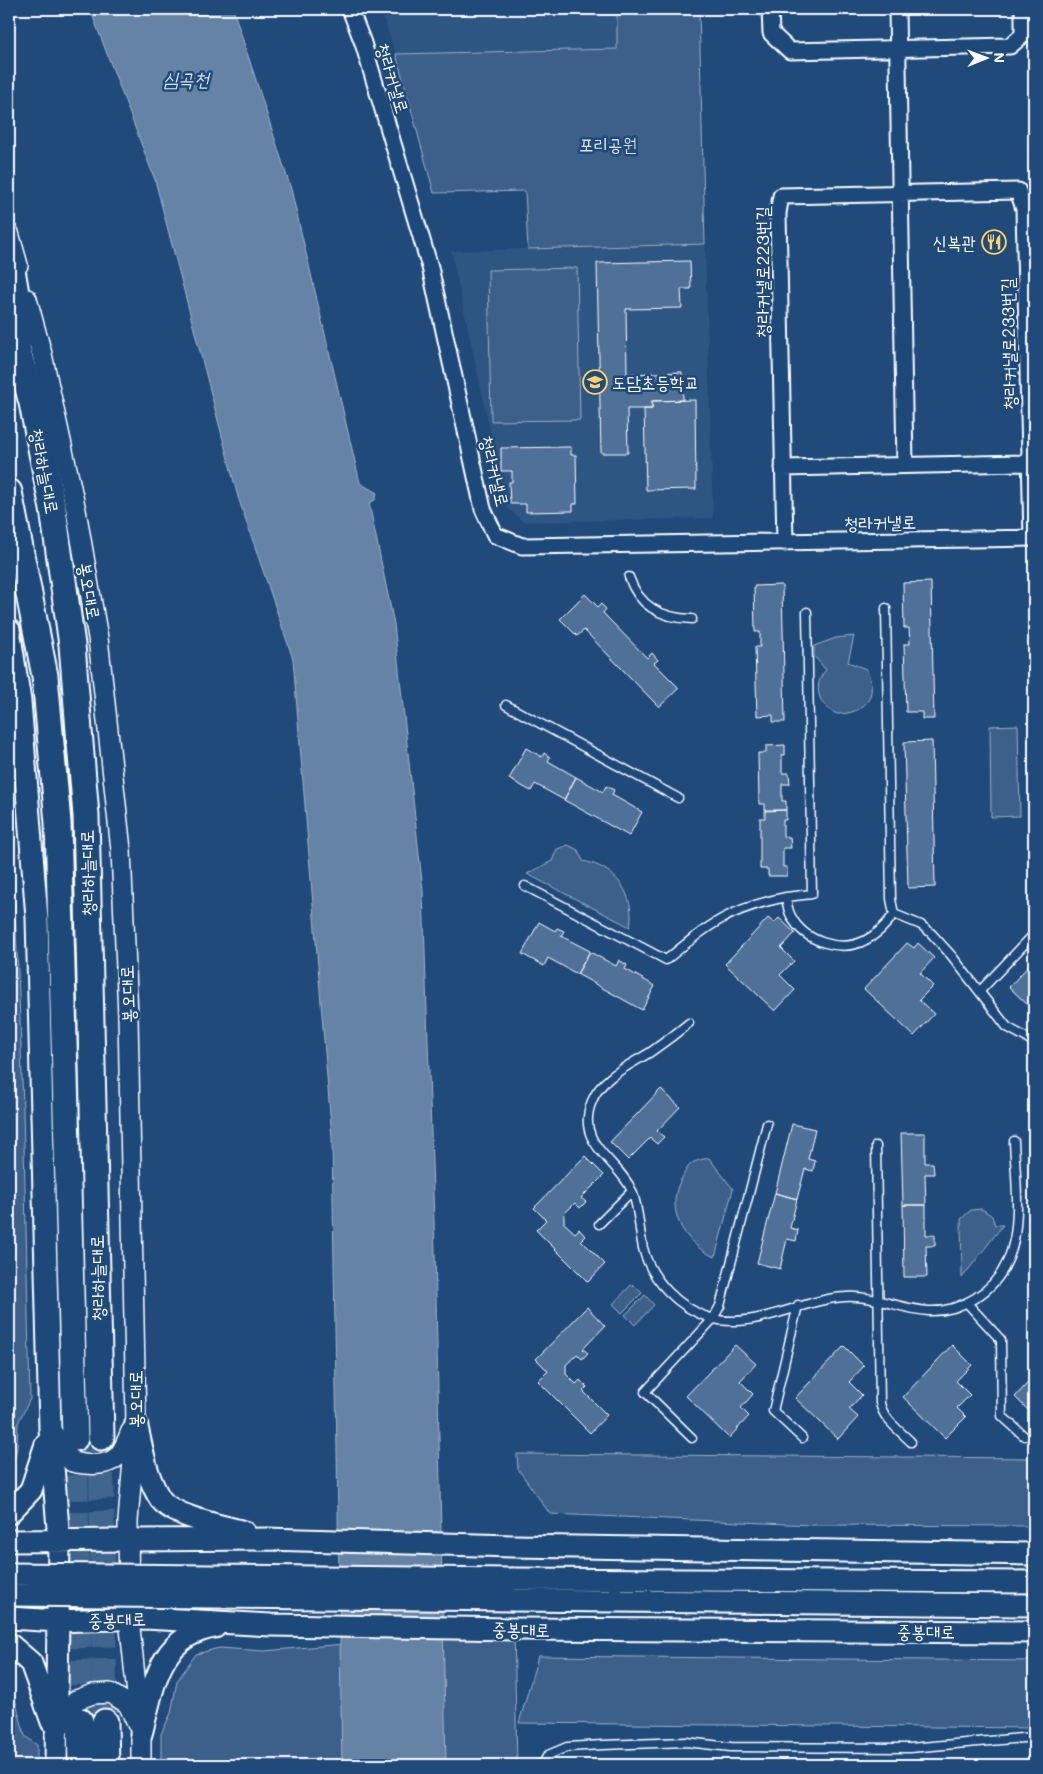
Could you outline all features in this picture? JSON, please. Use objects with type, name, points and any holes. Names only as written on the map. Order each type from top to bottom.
[{"type":"highway","points":[[9,252],[42,454]]},
{"type":"highway","name":"청라하늘대로","points":[[9,317],[32,403],[53,509],[72,645],[86,816],[101,1437]]},
{"type":"highway","name":"청라하늘대로","points":[[9,492],[45,676],[58,823],[75,1438]]},
{"type":"highway","points":[[80,1720],[81,1765]]},
{"type":"highway","points":[[105,1722],[106,1765]]},
{"type":"main road","points":[[9,630],[20,701],[37,918],[50,1429],[59,1541],[56,1765]]},
{"type":"main road","points":[[136,1422],[148,1470],[162,1501],[181,1513],[266,1539]]},
{"type":"main road","points":[[9,1513],[31,1490],[50,1429]]},
{"type":"main road","points":[[9,1541],[266,1539],[513,1546],[1034,1554]]},
{"type":"main road","points":[[9,1574],[1034,1582]]},
{"type":"main road","name":"중봉대로","points":[[9,1595],[1034,1605]]},
{"type":"main road","name":"중봉대로","points":[[9,1618],[58,1621],[129,1618],[271,1626],[1034,1632]]},
{"type":"main road","points":[[141,1734],[158,1669],[174,1645],[195,1632],[214,1627],[271,1626]]},
{"type":"main road","points":[[9,1644],[31,1663],[56,1734]]},
{"type":"street","name":"청라커낼로","points":[[350,9],[364,43],[430,267],[483,509],[495,535],[522,546],[1033,538]]},
{"type":"street","points":[[770,9],[771,34],[790,51],[1010,46],[1023,35],[1023,9]]},
{"type":"street","points":[[897,9],[902,195],[905,465]]},
{"type":"street","name":"청라커낼로233번길","points":[[902,195],[1018,191],[1024,209],[1033,538]]},
{"type":"street","name":"청라커낼로223번길","points":[[785,543],[778,213],[782,196],[902,195]]},
{"type":"street","name":"봉오대로","points":[[9,234],[42,354],[76,510],[98,638],[121,850],[128,1016],[136,1422],[128,1540],[129,1618],[141,1734],[142,1765]]},
{"type":"street","points":[[783,468],[1030,463]]},
{"type":"street","points":[[50,1429],[72,1462],[87,1465],[103,1462],[118,1456],[136,1422]]},
{"type":"street","points":[[56,1734],[76,1700],[93,1694],[110,1693],[128,1704],[141,1734]]},
{"type":"lane","points":[[629,577],[637,593],[655,610],[668,617],[692,619]]},
{"type":"lane","points":[[786,898],[791,916],[799,928],[809,937],[825,943],[840,945],[866,940],[879,932],[894,914],[892,899],[886,608]]},
{"type":"lane","points":[[525,886],[666,960],[727,914],[742,908],[812,894],[807,612]]},
{"type":"lane","points":[[506,705],[678,798]]},
{"type":"lane","points":[[894,914],[921,925],[931,933],[980,991],[1007,1027],[1034,1042]]},
{"type":"lane","points":[[980,991],[1034,934]]},
{"type":"lane","points":[[689,1023],[652,1051],[605,1082],[591,1102],[589,1130],[593,1142],[632,1191],[643,1250],[664,1289],[702,1315],[713,1319],[756,1318],[835,1297],[860,1297],[927,1311],[956,1309],[981,1294],[1000,1274],[1014,1245],[1017,1229],[1014,1141]]},
{"type":"lane","points":[[692,1438],[644,1392],[713,1319],[720,1306],[766,1124]]},
{"type":"lane","points":[[876,1146],[882,1411],[911,1442]]},
{"type":"lane","points":[[599,1224],[632,1191]]},
{"type":"lane","points":[[967,1302],[1001,1340],[1002,1416],[1024,1436]]},
{"type":"lane","points":[[798,1306],[773,1411],[802,1438]]},
{"type":"lane","points":[[542,1765],[548,1756],[567,1747],[594,1745],[686,1742],[731,1747],[910,1748],[1034,1736]]},
{"type":"shaded area","points":[[380,9],[617,9],[617,49],[396,54]]},
{"type":"shaded area","name":"도담초등학교","points":[[705,244],[713,518],[524,522],[507,508],[451,251]]},
{"type":"green space","name":"포리공원","points":[[617,9],[699,9],[705,244],[528,249],[525,191],[434,193],[396,54],[617,49]]},
{"type":"green space","points":[[577,268],[580,420],[491,421],[488,270]]},
{"type":"green space","points":[[854,636],[848,662],[866,669],[870,679],[870,695],[862,707],[855,711],[837,714],[830,711],[821,701],[818,688],[819,682],[826,670],[814,656],[814,646],[836,638]]},
{"type":"green space","points":[[1018,725],[1020,816],[991,817],[990,726]]},
{"type":"green space","points":[[9,813],[20,1032],[30,1399],[18,1423],[17,1448],[9,1482]]},
{"type":"green space","points":[[568,845],[578,850],[583,861],[605,869],[621,884],[630,904],[630,927],[527,874],[552,861],[557,849]]},
{"type":"green space","points":[[709,1158],[733,1189],[715,1257],[704,1251],[686,1235],[676,1213],[675,1202],[677,1190],[688,1167],[696,1161]]},
{"type":"green space","points":[[982,1209],[992,1216],[995,1225],[1003,1225],[962,1278],[961,1219],[971,1210]]},
{"type":"green space","points":[[632,1284],[642,1293],[622,1313],[613,1304]]},
{"type":"green space","points":[[645,1295],[654,1305],[635,1325],[625,1315]]},
{"type":"green space","points":[[517,1454],[1034,1458],[1034,1526],[811,1525],[550,1514],[518,1469]]},
{"type":"green space","points":[[514,1629],[517,1765],[161,1765],[161,1734],[171,1713],[177,1681],[196,1654],[219,1648],[264,1651]]},
{"type":"green space","points":[[538,1656],[1034,1661],[1034,1728],[519,1723]]},
{"type":"green space","points":[[9,1692],[15,1699],[25,1736],[37,1745],[37,1765],[9,1765]]},
{"type":"water","name":"심곡천","points":[[90,9],[233,9],[291,189],[360,483],[377,493],[375,500],[369,503],[394,624],[423,891],[435,1252],[446,1765],[342,1765],[332,1138],[293,659],[238,497],[155,180]]},
{"type":"building","points":[[690,261],[691,289],[681,289],[682,308],[626,309],[627,374],[682,372],[683,400],[652,401],[652,409],[627,409],[628,453],[601,453],[597,263]]},
{"type":"building","points":[[695,400],[696,489],[646,490],[644,409],[652,409],[652,401]]},
{"type":"building","points":[[571,447],[571,455],[576,455],[577,504],[573,504],[573,511],[526,512],[526,504],[510,504],[509,482],[512,482],[512,471],[501,471],[501,448]]},
{"type":"building","points":[[1033,580],[1034,580],[1034,626]]},
{"type":"building","points":[[931,582],[934,719],[922,719],[922,712],[906,712],[904,644],[910,644],[909,628],[904,628],[903,583]]},
{"type":"building","points":[[782,585],[785,722],[773,722],[773,715],[757,716],[755,647],[760,647],[760,632],[755,632],[754,586]]},
{"type":"building","points":[[585,594],[598,607],[601,604],[606,609],[603,613],[647,658],[652,653],[658,660],[654,663],[679,688],[659,707],[584,630],[577,636],[560,619]]},
{"type":"building","points":[[932,741],[935,887],[908,888],[904,742]]},
{"type":"building","points":[[785,745],[785,755],[782,755],[782,773],[789,773],[790,784],[782,784],[782,801],[786,801],[786,810],[765,810],[765,804],[759,804],[758,753],[766,753],[766,746]]},
{"type":"building","points":[[526,748],[542,757],[544,753],[550,757],[548,761],[576,777],[564,800],[535,784],[531,791],[509,779]]},
{"type":"building","points":[[576,777],[603,792],[606,786],[614,790],[612,795],[642,812],[629,836],[564,800]]},
{"type":"building","points":[[786,810],[786,820],[783,820],[783,837],[790,837],[791,848],[783,848],[783,867],[787,867],[787,876],[768,876],[768,869],[760,869],[760,818],[765,818],[765,811]]},
{"type":"building","points":[[768,918],[774,923],[779,918],[795,933],[781,948],[794,961],[780,975],[795,990],[775,1011],[725,964]]},
{"type":"building","points":[[539,922],[555,931],[557,928],[564,931],[561,936],[590,951],[577,974],[548,958],[544,966],[522,954]]},
{"type":"building","points":[[907,943],[914,948],[918,943],[934,958],[920,973],[933,986],[919,1000],[934,1014],[914,1036],[864,989]]},
{"type":"building","points":[[590,952],[616,966],[619,960],[627,965],[625,969],[655,986],[642,1010],[577,974]]},
{"type":"building","points":[[1034,960],[1034,1011],[1009,987]]},
{"type":"building","points":[[661,1089],[680,1107],[657,1131],[664,1137],[657,1144],[650,1138],[628,1160],[610,1142]]},
{"type":"building","points":[[792,1124],[815,1129],[808,1159],[815,1161],[813,1171],[805,1169],[797,1199],[775,1193]]},
{"type":"building","points":[[901,1133],[925,1133],[925,1163],[933,1163],[934,1174],[925,1174],[926,1205],[903,1205]]},
{"type":"building","points":[[585,1156],[604,1175],[581,1198],[586,1202],[580,1208],[575,1203],[564,1214],[564,1223],[575,1233],[579,1229],[585,1236],[581,1240],[605,1264],[588,1282],[536,1230],[546,1220],[534,1208]]},
{"type":"building","points":[[775,1193],[797,1199],[790,1228],[798,1230],[796,1241],[787,1239],[780,1269],[757,1263]]},
{"type":"building","points":[[903,1205],[926,1205],[926,1235],[935,1235],[935,1246],[926,1246],[927,1277],[904,1277]]},
{"type":"building","points":[[587,1307],[605,1326],[583,1349],[588,1353],[582,1359],[577,1354],[566,1365],[566,1374],[576,1384],[580,1380],[587,1387],[583,1391],[607,1415],[590,1433],[538,1381],[548,1371],[536,1359]]},
{"type":"building","points":[[735,1345],[756,1364],[740,1381],[753,1394],[741,1408],[749,1416],[729,1438],[686,1396]]},
{"type":"building","points":[[952,1345],[972,1365],[956,1381],[970,1395],[957,1408],[966,1417],[945,1438],[903,1397]]},
{"type":"building","points":[[844,1346],[864,1366],[849,1382],[862,1395],[849,1409],[858,1417],[838,1439],[795,1398]]},
{"type":"building","points":[[1034,1376],[1034,1416],[1015,1397]]},
{"type":"building","points":[[883,1761],[886,1764],[888,1762],[891,1765],[879,1765]]},
{"type":"tunnel","points":[[101,1437],[105,1722]]},
{"type":"tunnel","points":[[75,1438],[80,1721]]},
{"type":"place","name":"신복관","points":[[994,242]]},
{"type":"place","name":"도담초등학교","points":[[595,382]]}]
